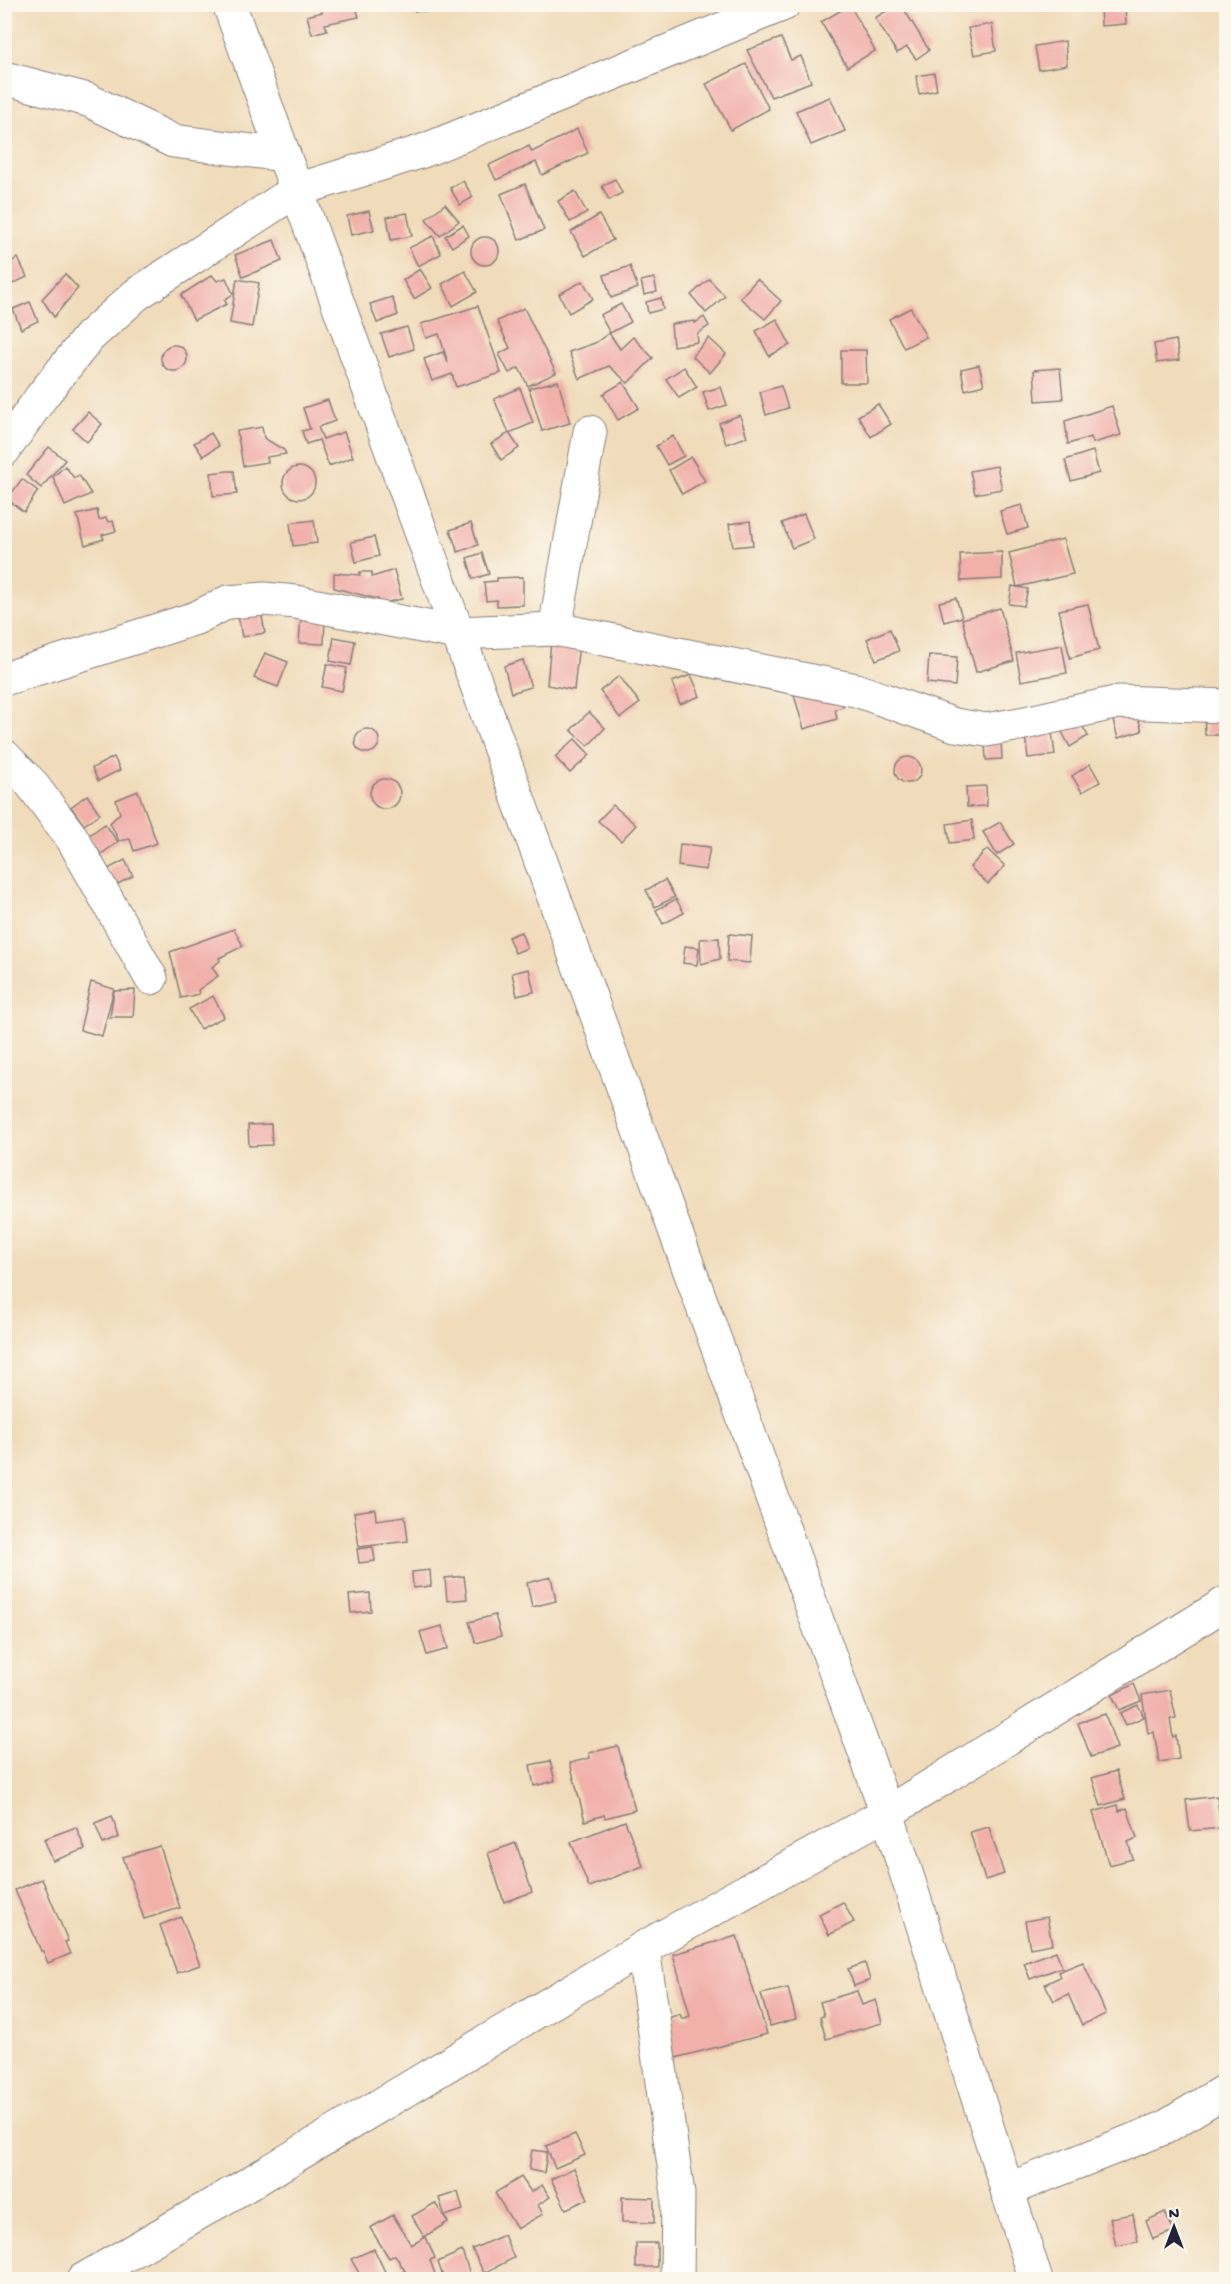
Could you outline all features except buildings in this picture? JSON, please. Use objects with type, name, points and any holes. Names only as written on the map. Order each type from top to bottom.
[{"type":"street","points":[[229,4],[887,1813],[1036,2280]]},
{"type":"street","points":[[4,450],[42,396],[89,337],[137,294],[297,190],[423,152],[784,4]]},
{"type":"street","points":[[4,78],[88,100],[173,141],[284,155]]},
{"type":"street","points":[[555,629],[591,432]]},
{"type":"street","points":[[4,679],[196,618],[228,602],[264,598],[458,633],[555,629],[856,690],[955,725],[986,730],[1119,702],[1227,706]]},
{"type":"street","points":[[4,756],[30,782],[72,838],[151,978]]},
{"type":"street","points":[[83,2280],[643,1948],[887,1813],[1227,1603]]},
{"type":"street","points":[[643,1948],[678,2194],[677,2280]]},
{"type":"street","points":[[1007,2190],[1164,2128],[1227,2090]]}]
